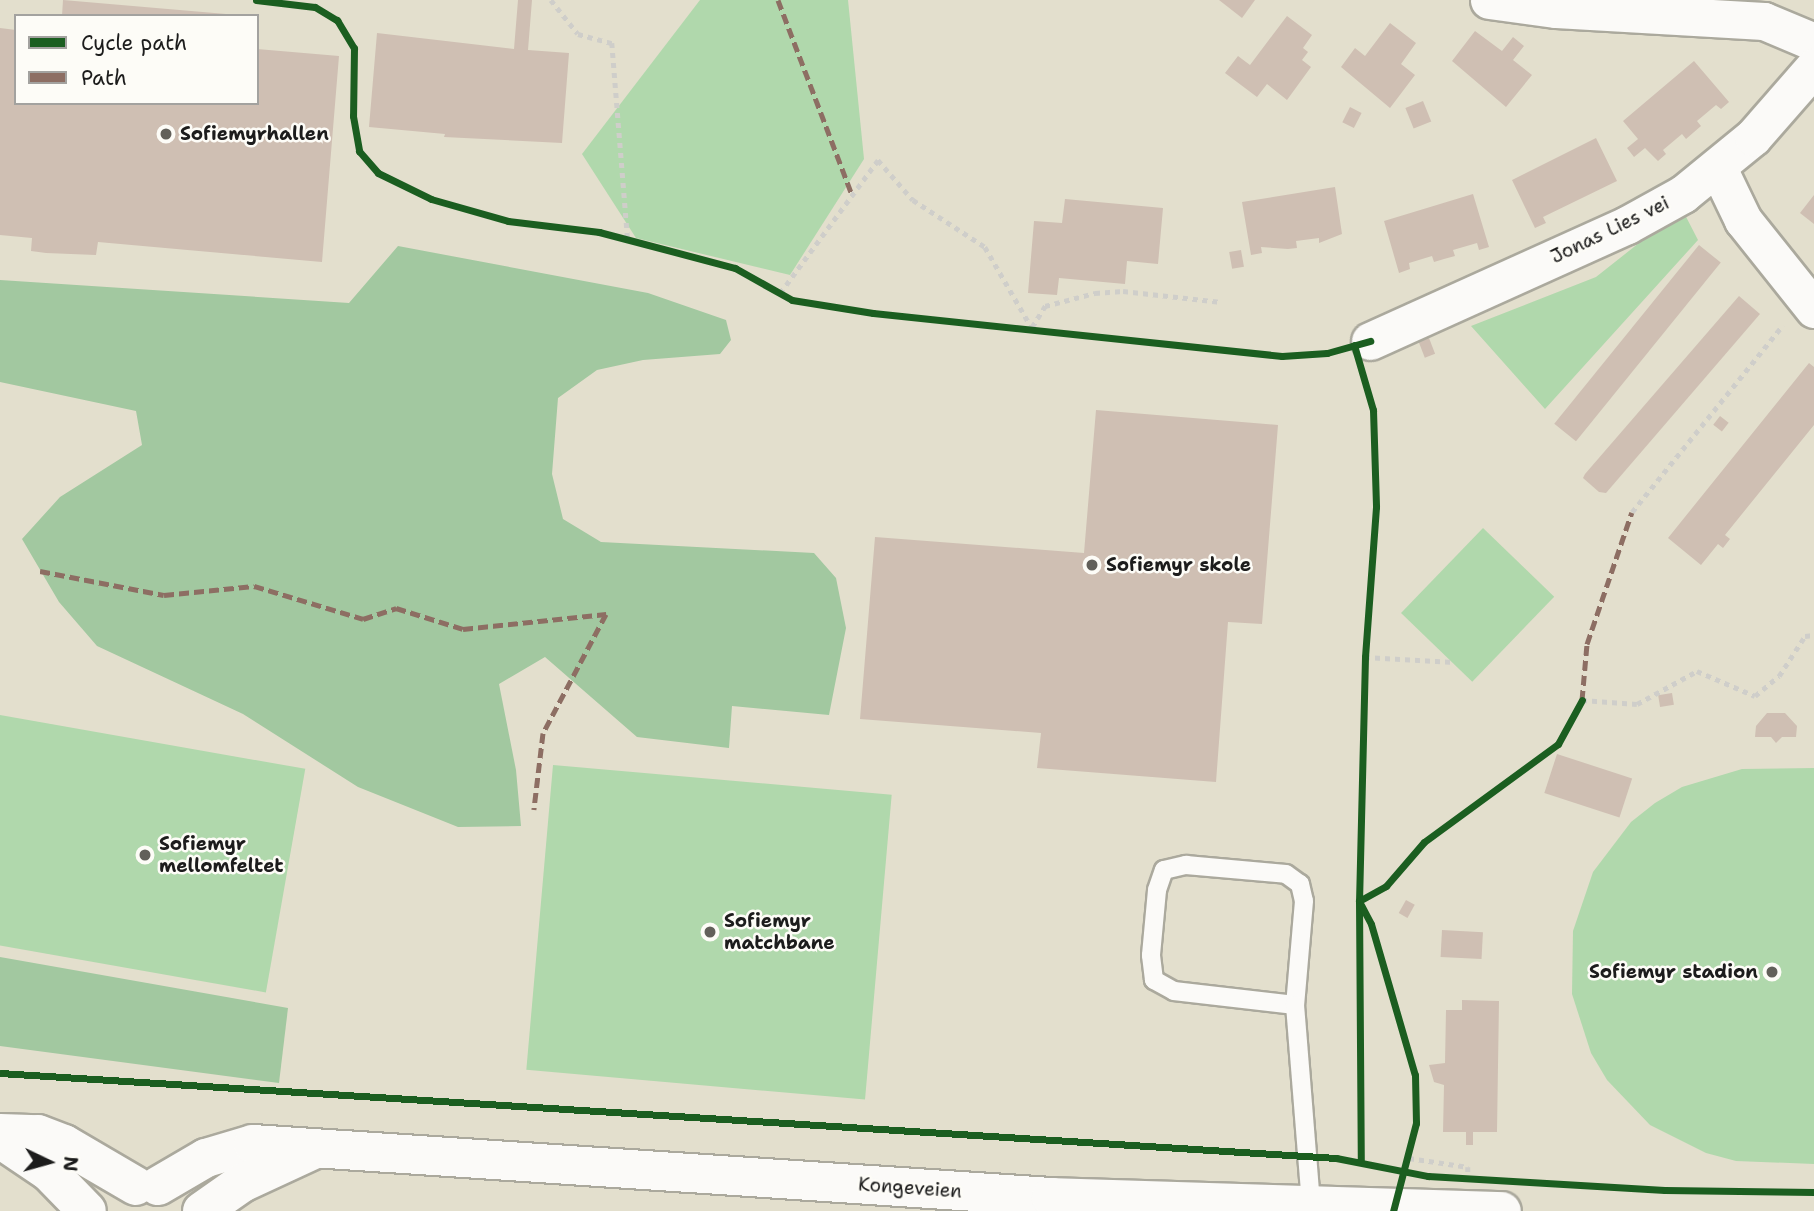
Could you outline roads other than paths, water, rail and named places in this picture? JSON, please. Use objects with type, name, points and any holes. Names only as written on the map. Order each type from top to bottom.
[{"type":"main road","points":[[0,1133],[38,1134],[64,1144],[147,1186],[179,1198],[188,1211]]},
{"type":"main road","points":[[0,1139],[49,1172],[88,1211]]},
{"type":"main road","name":"Kongeveien","points":[[107,1211],[122,1193],[147,1186],[225,1150],[253,1144],[914,1189],[1327,1208],[1502,1211]]},
{"type":"main road","name":"Kongeveien","points":[[202,1211],[242,1183],[319,1147]]},
{"type":"street","points":[[1489,0],[1556,9],[1765,21],[1814,42]]},
{"type":"street","name":"Jonas Lies vei","points":[[1370,341],[1628,225],[1717,168],[1786,104],[1814,67]]},
{"type":"street","points":[[1717,168],[1744,220],[1808,304]]},
{"type":"lane","points":[[1295,1005],[1174,991],[1154,980],[1151,955],[1157,890],[1164,870],[1186,865],[1286,874],[1300,884],[1304,901],[1295,1005],[1327,1208]]},
{"type":"place","name":"Sofiemyrhallen","points":[[166,134]]},
{"type":"place","name":"Sofiemyr skole","points":[[1092,565]]},
{"type":"place","name":"Sofiemyr mellomfeltet","points":[[145,855]]},
{"type":"place","name":"Sofiemyr matchbane","points":[[710,932]]},
{"type":"place","name":"Sofiemyr stadion","points":[[1772,972]]}]
